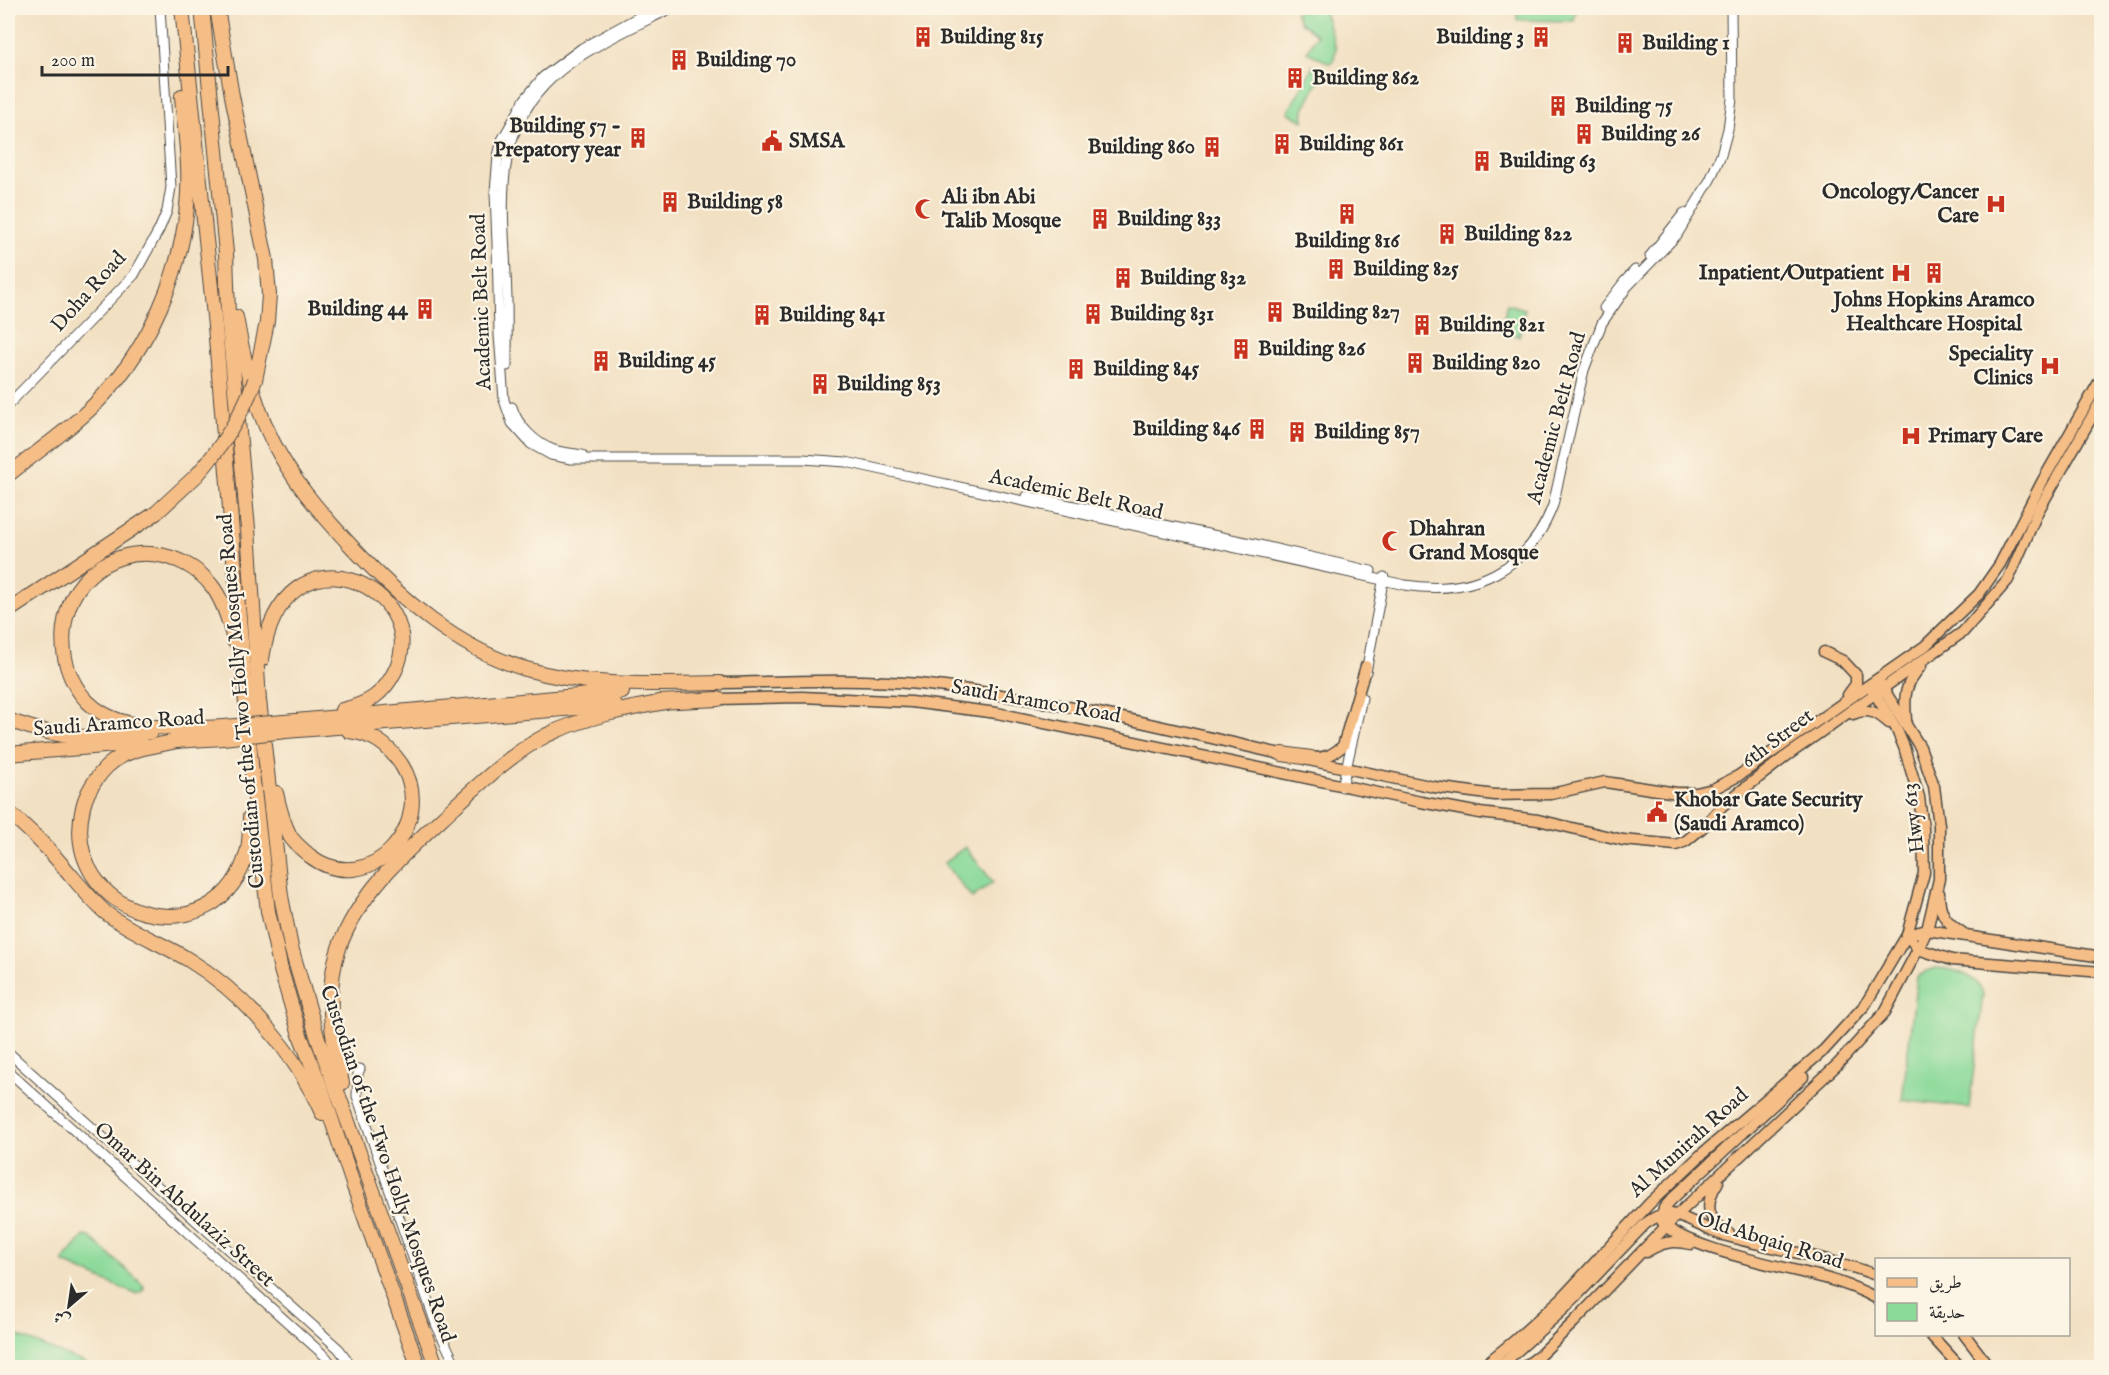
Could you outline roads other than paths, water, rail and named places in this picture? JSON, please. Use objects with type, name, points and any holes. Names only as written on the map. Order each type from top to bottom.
[{"type":"highway","points":[[8,475],[82,416],[103,395],[136,351],[154,319],[174,269],[187,206],[188,169],[175,8]]},
{"type":"highway","name":"Custodian of the Two Holly Mosques Road","points":[[182,8],[215,326],[251,764],[268,911],[281,970],[300,1035],[420,1368]]},
{"type":"highway","name":"Custodian of the Two Holly Mosques Road","points":[[202,8],[226,253],[228,314],[248,529],[259,700],[281,896],[291,947],[318,1036],[437,1368]]},
{"type":"highway","points":[[8,611],[156,513],[197,475],[218,452],[233,428],[255,381],[267,322],[269,295],[267,259],[232,96],[217,8]]},
{"type":"highway","points":[[226,253],[240,341],[265,426],[301,489],[320,513],[388,585],[424,615],[457,637],[481,651],[525,669],[602,684],[720,682]]},
{"type":"highway","points":[[185,734],[114,719],[88,703],[76,685],[63,651],[63,628],[68,610],[79,588],[91,574],[111,562],[135,554],[156,553],[179,559],[198,570],[213,587],[222,604],[231,627],[244,678]]},
{"type":"highway","points":[[259,700],[262,657],[268,630],[285,598],[301,585],[314,579],[336,576],[357,582],[377,592],[391,609],[399,627],[401,646],[398,665],[390,681],[381,693],[360,706],[285,727]]},
{"type":"highway","points":[[285,727],[720,682]]},
{"type":"highway","points":[[305,730],[568,708],[718,699]]},
{"type":"highway","points":[[359,1152],[331,1032],[330,1001],[339,948],[364,900],[436,823],[488,776],[523,749],[584,720],[619,710],[665,702]]},
{"type":"highway","points":[[8,720],[37,730],[70,736],[96,738],[185,734]]},
{"type":"highway","name":"Saudi Aramco Road","points":[[8,754],[185,734],[285,727],[305,730]]},
{"type":"highway","points":[[266,758],[284,822],[291,837],[302,850],[316,861],[332,868],[350,870],[368,867],[383,857],[395,846],[406,827],[412,805],[410,787],[404,769],[393,752],[377,738],[362,732],[339,729],[305,730]]},
{"type":"highway","points":[[185,734],[117,758],[102,772],[84,801],[80,818],[83,854],[92,874],[104,890],[119,903],[162,916],[181,916],[198,912],[217,900],[230,887],[243,864],[248,847],[251,764]]},
{"type":"highway","points":[[1282,754],[1311,758]]},
{"type":"highway","points":[[8,812],[41,841],[108,914],[191,961],[241,1001],[266,1028],[306,1080],[354,1187]]},
{"type":"main road","name":"6th Street","points":[[1345,769],[1434,787],[1495,795],[1551,794],[1605,782],[1677,793],[1696,793],[1713,789],[1738,776],[1925,646],[1979,594],[2000,564],[2042,482],[2102,377]]},
{"type":"main road","name":"6th Street","points":[[1342,787],[1480,813],[1538,820],[1623,840],[1676,845],[1686,841],[1703,827],[1723,805],[1831,724],[1963,632],[2008,580],[2038,511],[2102,399]]},
{"type":"main road","points":[[1824,652],[1843,661],[1856,675],[1854,688],[1842,702]]},
{"type":"main road","points":[[1901,726],[1908,682],[1931,654]]},
{"type":"main road","points":[[1311,758],[1324,758],[1334,754],[1343,746],[1366,666]]},
{"type":"main road","name":"Saudi Aramco Road","points":[[720,682],[822,681],[918,684],[992,694],[1119,717],[1345,769]]},
{"type":"main road","points":[[1873,681],[1901,726]]},
{"type":"main road","name":"Saudi Aramco Road","points":[[718,699],[802,697],[911,702],[996,713],[1342,787]]},
{"type":"main road","points":[[1831,724],[1864,710],[1876,713],[1901,726]]},
{"type":"main road","name":"Hwy 613","points":[[1901,726],[1920,747],[1934,786],[1939,825],[1939,879],[1927,930]]},
{"type":"main road","name":"Al Munirah Road","points":[[1481,1368],[1514,1342],[1563,1297],[1650,1203],[1730,1129],[1824,1050],[1865,1005],[1907,935],[1920,893],[1925,853],[1919,797],[1904,747],[1901,726]]},
{"type":"main road","points":[[1939,879],[1941,912],[1951,927],[1968,936]]},
{"type":"main road","points":[[2102,957],[1927,930],[1907,935],[1918,949],[1952,960],[2102,972]]},
{"type":"main road","name":"Al Munirah Road","points":[[1523,1368],[1539,1356],[1574,1322],[1676,1216],[1838,1064],[1885,1012],[1927,930]]},
{"type":"main road","name":"Old Abqaiq Road","points":[[1498,1368],[1558,1315],[1645,1224],[1662,1215],[1672,1199],[1803,1076],[1824,1050]]},
{"type":"main road","points":[[1724,1171],[1710,1196],[1711,1216],[1722,1229],[1743,1240]]},
{"type":"main road","name":"Old Abqaiq Road","points":[[1662,1215],[1676,1216],[1713,1232],[1875,1275]]},
{"type":"main road","name":"Old Abqaiq Road","points":[[1662,1215],[1665,1227],[1700,1244],[1727,1254],[1846,1284],[1875,1298]]},
{"type":"main road","points":[[370,1232],[413,1368]]},
{"type":"main road","points":[[1629,1264],[1659,1244],[1667,1242],[1682,1242],[1727,1254]]},
{"type":"main road","points":[[423,1327],[442,1368]]},
{"type":"main road","points":[[1931,1336],[1961,1368]]},
{"type":"main road","points":[[1965,1336],[1990,1368]]},
{"type":"street","name":"Doha Road","points":[[8,405],[134,275],[167,211],[171,187],[160,8]]},
{"type":"street","name":"Academic Belt Road","points":[[656,8],[582,48],[554,66],[525,99],[502,140],[498,156],[495,192],[499,334],[504,393],[512,423],[531,444],[551,455],[571,459],[803,459],[846,462],[1384,577],[1426,583],[1454,582],[1498,569],[1530,541],[1538,526],[1550,497],[1581,361],[1594,327],[1614,294],[1680,220],[1718,148],[1724,129],[1728,80],[1726,8]]},
{"type":"street","name":"Academic Belt Road","points":[[671,8],[587,53],[551,78],[525,112],[508,154],[502,196],[507,279],[507,383],[512,410],[525,429],[539,442],[554,450],[582,454],[836,456],[1169,526],[1435,589],[1477,582],[1512,564],[1540,534],[1554,506],[1584,370],[1602,323],[1628,287],[1677,235],[1710,180],[1721,155],[1726,140],[1732,99],[1731,8]]},
{"type":"street","points":[[1342,787],[1366,680],[1366,666],[1384,577]]},
{"type":"street","points":[[8,1052],[339,1349],[353,1368]]},
{"type":"street","points":[[360,1069],[357,1096],[436,1324],[457,1368]]},
{"type":"street","name":"Omar Bin Abdulaziz Street","points":[[8,1071],[326,1357],[334,1368]]},
{"type":"place","name":"Building 815","points":[[923,37]]},
{"type":"place","name":"Building 3","points":[[1541,37]]},
{"type":"place","name":"Building 1","points":[[1625,43]]},
{"type":"place","name":"Building 70","points":[[679,60]]},
{"type":"place","name":"Building 862","points":[[1295,78]]},
{"type":"place","name":"Building 75","points":[[1558,106]]},
{"type":"place","name":"Building 26","points":[[1584,134]]},
{"type":"place","name":"Building 57 - Prepatory year","points":[[638,138]]},
{"type":"place","name":"SMSA","points":[[772,141]]},
{"type":"place","name":"Building 861","points":[[1282,144]]},
{"type":"place","name":"Building 860","points":[[1212,147]]},
{"type":"place","name":"Building 63","points":[[1482,161]]},
{"type":"place","name":"Building 58","points":[[670,202]]},
{"type":"place","name":"Oncology/Cancer Care","points":[[1996,204]]},
{"type":"place","name":"Ali ibn Abi Talib Mosque","points":[[925,209]]},
{"type":"place","name":"Building 816","points":[[1347,214]]},
{"type":"place","name":"Building 833","points":[[1100,219]]},
{"type":"place","name":"Building 822","points":[[1447,234]]},
{"type":"place","name":"Building 825","points":[[1336,269]]},
{"type":"place","name":"Inpatient/Outpatient","points":[[1901,273]]},
{"type":"place","name":"Johns Hopkins Aramco Healthcare Hospital","points":[[1934,273]]},
{"type":"place","name":"Building 832","points":[[1123,278]]},
{"type":"place","name":"Building 44","points":[[425,309]]},
{"type":"place","name":"Building 827","points":[[1275,312]]},
{"type":"place","name":"Building 831","points":[[1093,314]]},
{"type":"place","name":"Building 841","points":[[762,315]]},
{"type":"place","name":"Building 821","points":[[1422,325]]},
{"type":"place","name":"Building 826","points":[[1241,349]]},
{"type":"place","name":"Building 45","points":[[601,361]]},
{"type":"place","name":"Building 820","points":[[1415,363]]},
{"type":"place","name":"Speciality Clinics","points":[[2050,366]]},
{"type":"place","name":"Building 845","points":[[1076,369]]},
{"type":"place","name":"Building 853","points":[[820,384]]},
{"type":"place","name":"Building 846","points":[[1257,429]]},
{"type":"place","name":"Building 857","points":[[1297,432]]},
{"type":"place","name":"Primary Care","points":[[1911,436]]},
{"type":"place","name":"Dhahran Grand Mosque","points":[[1392,541]]},
{"type":"place","name":"Khobar Gate Security (Saudi Aramco)","points":[[1657,812]]}]
